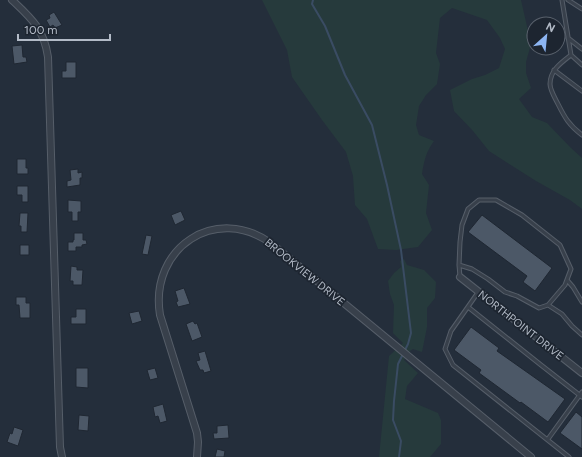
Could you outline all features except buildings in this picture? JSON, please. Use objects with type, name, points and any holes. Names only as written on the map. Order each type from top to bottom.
[{"type":"street","points":[[12,0],[39,29],[44,39],[48,57],[60,447],[62,457]]},
{"type":"street","name":"BROOKVIEW DRIVE","points":[[197,457],[197,433],[160,315],[159,301],[161,279],[166,266],[184,243],[197,235],[210,230],[224,228],[239,229],[253,233],[272,244],[397,348],[532,457]]},
{"type":"street","name":"NORTHPOINT DRIVE","points":[[460,277],[582,373]]},
{"type":"lane","points":[[562,0],[571,55],[582,65]]},
{"type":"lane","points":[[568,0],[582,9]]},
{"type":"lane","points":[[568,38],[582,49]]},
{"type":"lane","points":[[571,55],[562,61],[554,70],[551,76],[550,84],[551,90],[565,118],[570,125],[582,135]]},
{"type":"lane","points":[[554,70],[582,91]]},
{"type":"lane","points":[[459,265],[472,269],[505,292],[517,296],[539,308],[548,305],[565,285],[571,269],[560,245],[522,215],[496,200],[479,200],[468,209],[462,225],[459,265],[460,277]]},
{"type":"lane","points":[[567,280],[582,302]]},
{"type":"lane","points":[[479,291],[451,331],[445,349],[453,365],[569,457]]},
{"type":"lane","points":[[548,305],[562,314],[572,326],[582,334]]},
{"type":"lane","points":[[468,307],[540,365],[581,395],[548,439]]},
{"type":"green space","points":[[262,0],[521,0],[526,22],[526,56],[528,56],[526,73],[531,88],[519,99],[532,117],[547,123],[582,158],[582,209],[570,200],[536,181],[489,151],[454,111],[450,90],[499,68],[505,49],[500,38],[487,20],[452,8],[440,18],[436,53],[440,64],[437,84],[426,95],[419,106],[416,125],[419,135],[434,141],[426,157],[422,174],[429,185],[426,213],[432,230],[418,247],[396,250],[378,249],[367,219],[355,205],[353,176],[346,152],[292,77],[287,50]]},
{"type":"green space","points":[[404,259],[407,265],[424,270],[436,282],[435,298],[427,308],[427,327],[422,352],[413,349],[404,360],[418,373],[407,386],[405,399],[438,413],[441,420],[441,444],[430,457],[379,457],[389,356],[403,343],[393,333],[394,305],[390,294],[388,281],[401,267],[400,261]]},
{"type":"waterway","points":[[313,0],[312,4],[325,26],[345,75],[372,125],[401,250],[411,333],[408,344],[398,364],[394,401],[393,420],[401,441],[399,457]]}]
